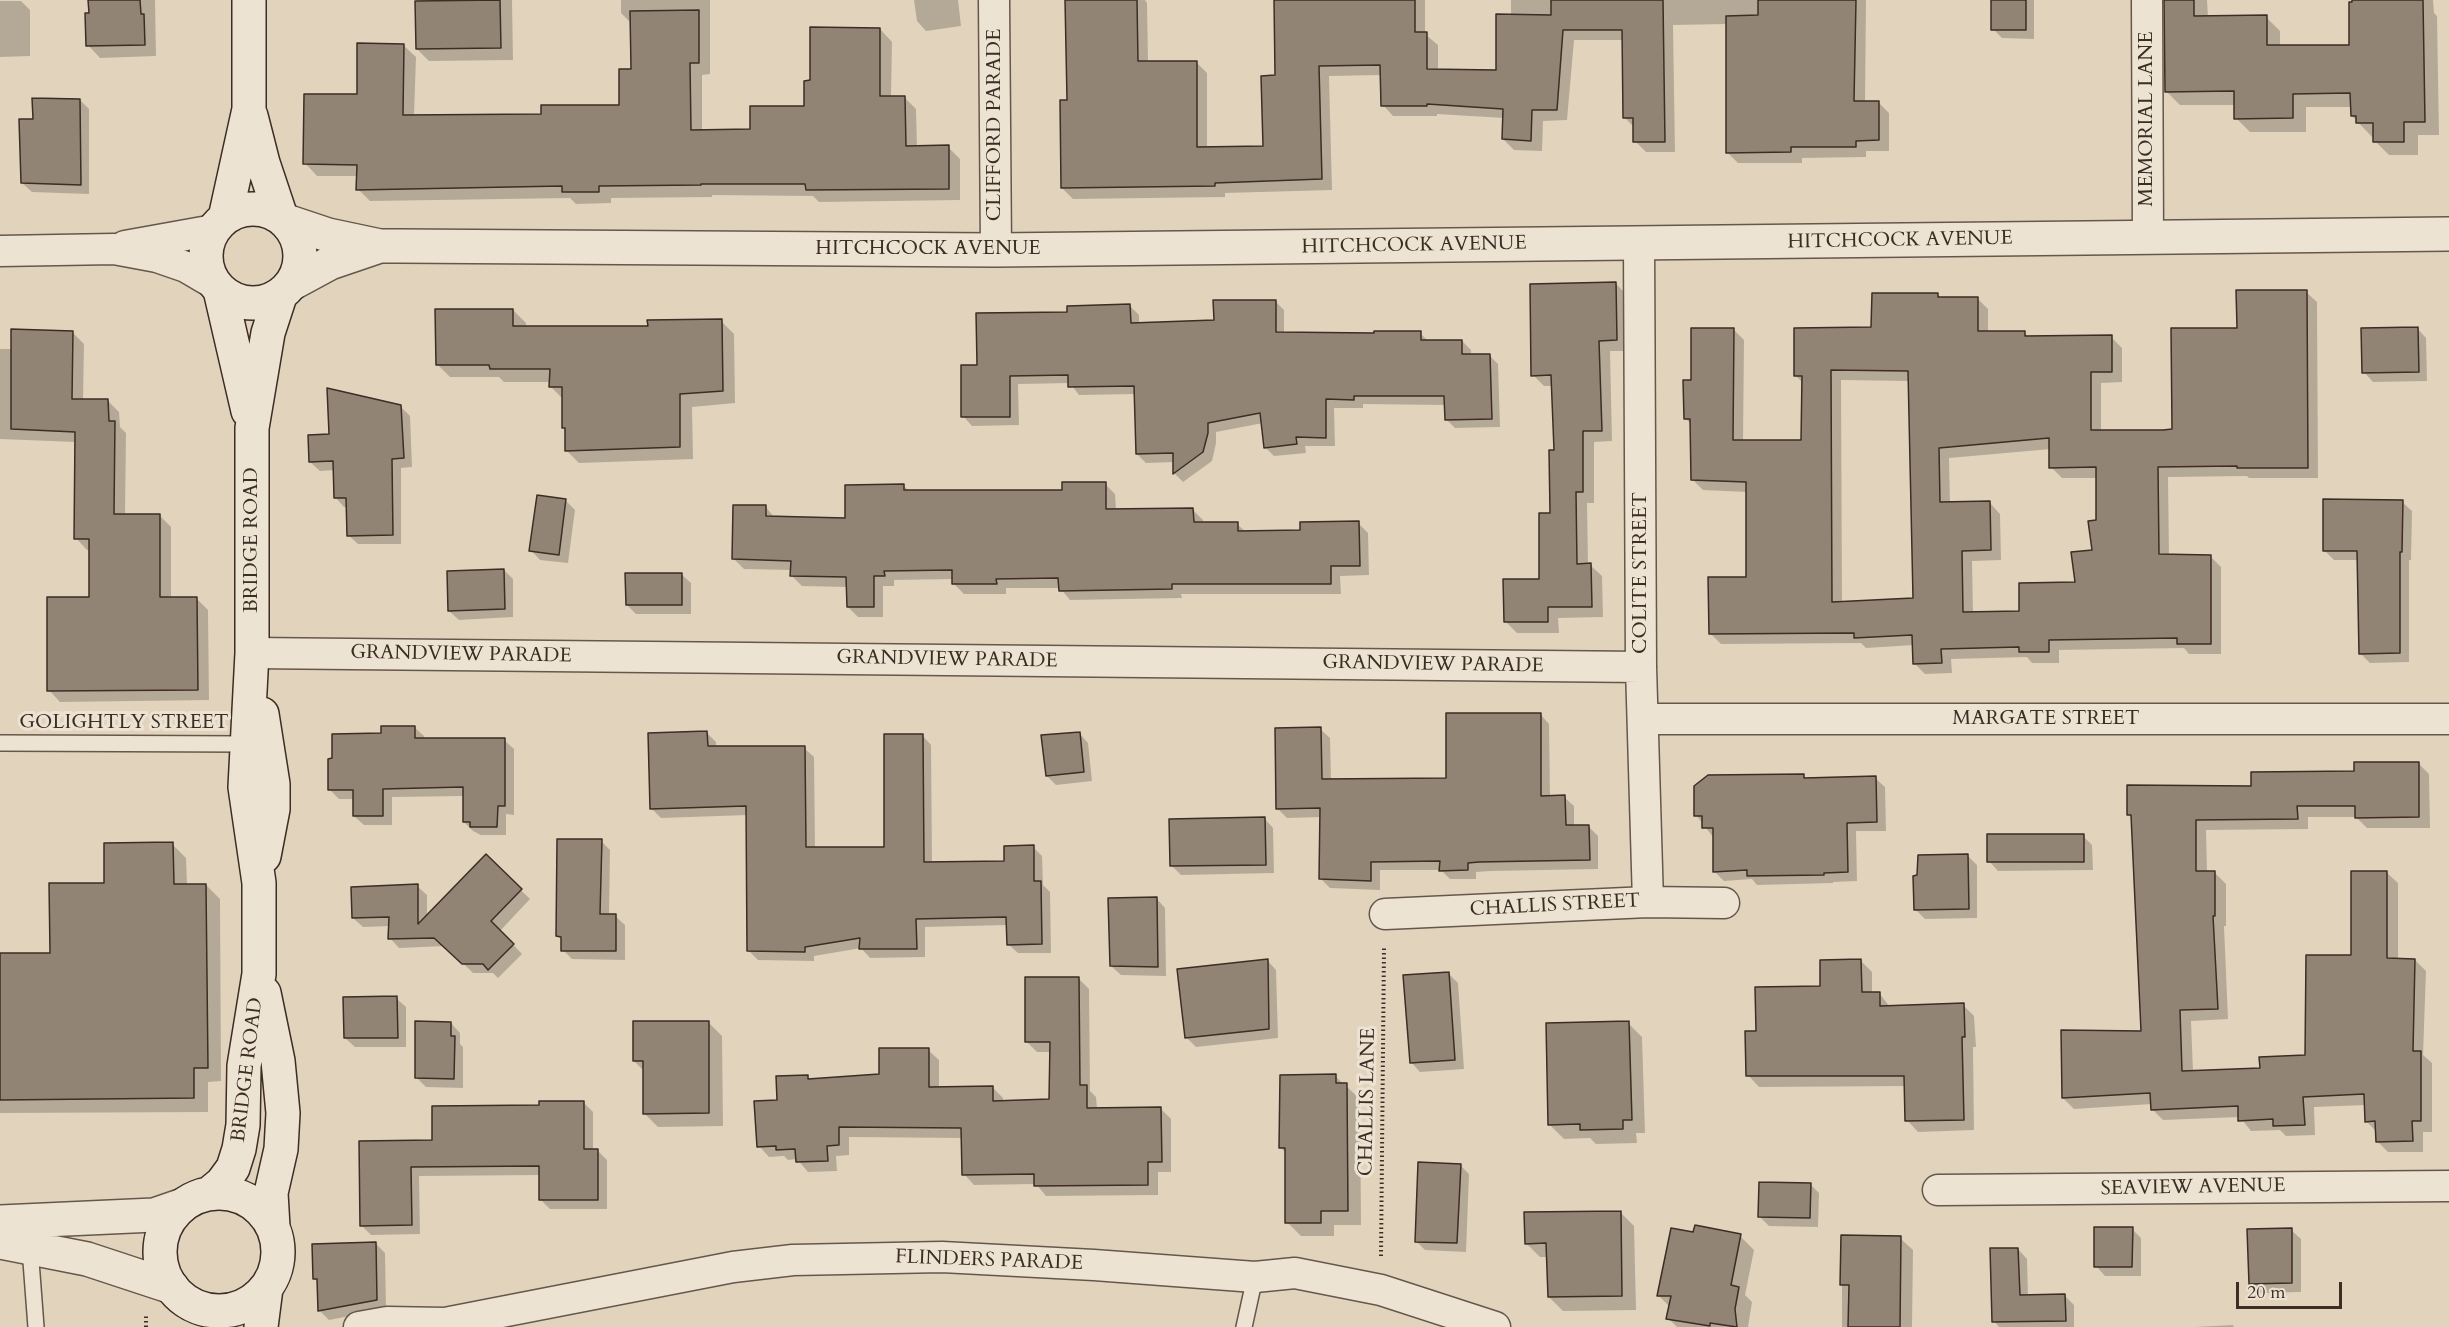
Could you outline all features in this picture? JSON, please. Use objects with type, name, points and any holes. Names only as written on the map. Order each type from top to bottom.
[{"type":"street","points":[[217,287],[208,272],[206,257],[208,243],[220,224],[249,109],[249,0]]},
{"type":"street","name":"CLIFFORD PARADE","points":[[994,0],[996,249]]},
{"type":"street","name":"MEMORIAL LANE","points":[[2147,0],[2148,238]]},
{"type":"street","points":[[0,251],[114,249],[157,256],[186,267],[233,300],[249,304],[265,303],[286,289],[299,267],[300,251],[296,235],[283,219],[263,163],[249,109]]},
{"type":"street","points":[[114,249],[220,224],[238,211],[252,208],[267,210],[283,219]]},
{"type":"street","name":"HITCHCOCK AVENUE","points":[[283,219],[328,235],[380,246],[996,249],[2449,234]]},
{"type":"street","name":"COLITE STREET","points":[[1638,244],[1641,666],[1648,902]]},
{"type":"street","name":"HITCHCOCK AVENUE","points":[[286,289],[330,263],[380,246]]},
{"type":"street","name":"BRIDGE ROAD","points":[[217,287],[252,428]]},
{"type":"street","name":"BRIDGE ROAD","points":[[197,1199],[222,1183],[233,1168],[239,1149],[243,1125],[244,1066],[260,974],[259,883],[245,787],[252,653],[252,428],[268,333],[286,289]]},
{"type":"street","name":"BRIDGE ROAD","points":[[252,653],[273,784],[273,809],[259,883]]},
{"type":"street","name":"GRANDVIEW PARADE","points":[[252,653],[1641,666]]},
{"type":"street","name":"MARGATE STREET","points":[[1644,719],[2449,719]]},
{"type":"street","name":"CHALLIS STREET","points":[[1385,914],[1648,902],[1724,903]]},
{"type":"street","name":"BRIDGE ROAD","points":[[260,974],[278,1061],[283,1113],[281,1149],[271,1193],[273,1227]]},
{"type":"street","name":"SEAVIEW AVENUE","points":[[1938,1190],[2449,1186]]},
{"type":"street","points":[[229,1194],[247,1200],[262,1211],[273,1227],[278,1248],[268,1312],[252,1301],[235,1309],[217,1311],[180,1304],[116,1267],[15,1233],[154,1215],[197,1199],[229,1194]]},
{"type":"street","points":[[180,1304],[164,1270],[160,1253],[161,1244],[170,1219],[197,1199]]},
{"type":"street","name":"FLINDERS PARADE","points":[[359,1327],[396,1322],[474,1322],[733,1267],[793,1260],[942,1257],[1094,1264],[1255,1277],[1295,1273],[1381,1290],[1495,1327]]},
{"type":"lane","name":"GOLIGHTLY STREET","points":[[0,743],[247,744]]},
{"type":"lane","points":[[15,1233],[36,1327]]},
{"type":"lane","points":[[1244,1327],[1255,1277]]},
{"type":"path","name":"CHALLIS LANE","points":[[1381,1290],[1385,914]]},
{"type":"building","points":[[88,0],[140,0],[141,14],[144,14],[145,45],[86,46],[85,13],[89,13]]},
{"type":"building","points":[[500,0],[501,48],[416,49],[415,1]]},
{"type":"building","points":[[1065,0],[1137,0],[1138,61],[1197,61],[1197,147],[1263,146],[1261,76],[1275,75],[1274,0],[1415,0],[1415,32],[1427,32],[1427,69],[1496,70],[1496,14],[1551,15],[1551,0],[1663,0],[1665,142],[1633,142],[1633,118],[1623,118],[1622,30],[1563,30],[1557,110],[1532,110],[1531,141],[1502,139],[1503,109],[1427,104],[1427,106],[1381,106],[1380,65],[1319,66],[1322,179],[1215,183],[1215,186],[1061,188],[1060,100],[1067,100]]},
{"type":"building","points":[[1758,0],[1856,0],[1854,101],[1879,101],[1879,140],[1856,141],[1856,147],[1791,147],[1791,152],[1726,153],[1726,16],[1758,15]]},
{"type":"building","points":[[1991,0],[2026,0],[2026,30],[1991,30]]},
{"type":"building","points":[[2164,0],[2194,0],[2194,16],[2267,15],[2267,45],[2349,45],[2349,2],[2352,0],[2423,0],[2425,122],[2404,122],[2404,142],[2373,142],[2373,123],[2356,123],[2356,116],[2351,116],[2350,93],[2293,94],[2293,118],[2234,119],[2234,91],[2165,92]]},
{"type":"building","points":[[699,10],[699,63],[690,63],[691,130],[750,129],[750,106],[804,106],[804,81],[810,80],[810,27],[880,28],[880,96],[905,96],[906,146],[949,145],[949,189],[806,190],[805,184],[701,184],[599,186],[599,192],[562,192],[562,186],[356,190],[357,165],[303,164],[304,94],[357,94],[357,43],[404,44],[403,115],[541,114],[541,105],[619,105],[619,69],[631,69],[630,11]]},
{"type":"building","points":[[32,98],[80,99],[81,185],[21,183],[19,119],[33,119]]},
{"type":"building","points":[[1616,282],[1617,340],[1599,341],[1602,431],[1583,431],[1583,492],[1576,492],[1577,564],[1591,563],[1592,607],[1548,607],[1548,622],[1504,622],[1503,579],[1539,579],[1539,513],[1550,513],[1549,450],[1554,450],[1551,375],[1531,376],[1530,284]]},
{"type":"building","points":[[2236,290],[2307,290],[2308,468],[2158,467],[2159,554],[2211,555],[2211,644],[2177,644],[2177,638],[2049,640],[2049,652],[2019,652],[2019,647],[1941,649],[1942,663],[1913,664],[1912,635],[1854,638],[1854,633],[1709,634],[1708,577],[1746,577],[1746,482],[1691,480],[1690,419],[1684,419],[1683,380],[1691,380],[1691,328],[1734,328],[1733,440],[1801,440],[1802,376],[1794,376],[1794,328],[1871,327],[1872,293],[1938,293],[1938,297],[1978,297],[1978,331],[2025,331],[2025,336],[2112,335],[2112,372],[2091,372],[2091,430],[2172,429],[2171,328],[2237,328]],"holes":[[[1831,370],[1908,371],[1913,598],[1832,602]],[[2049,438],[2049,468],[2096,467],[2096,520],[2088,521],[2092,550],[2071,552],[2075,582],[2019,583],[2019,611],[1963,612],[1962,551],[1991,550],[1990,501],[1940,502],[1939,448]]]},
{"type":"building","points":[[1213,300],[1276,300],[1276,332],[1421,331],[1421,340],[1462,340],[1462,354],[1490,354],[1492,419],[1445,420],[1444,396],[1354,396],[1354,400],[1326,399],[1326,438],[1296,437],[1297,444],[1264,448],[1260,413],[1208,423],[1203,452],[1173,474],[1173,453],[1136,454],[1134,386],[1068,387],[1068,375],[1010,376],[1010,417],[961,417],[961,365],[977,365],[976,313],[1067,312],[1067,306],[1130,304],[1131,323],[1214,320]]},
{"type":"building","points":[[435,309],[513,309],[513,326],[648,326],[647,320],[722,319],[723,391],[680,394],[680,447],[565,451],[565,428],[562,428],[562,387],[549,387],[550,369],[490,369],[489,365],[436,365]]},
{"type":"building","points":[[2418,327],[2419,372],[2362,373],[2361,328]]},
{"type":"building","points":[[11,329],[73,331],[72,399],[108,399],[109,421],[115,421],[114,514],[160,514],[160,597],[197,597],[198,690],[47,691],[47,597],[89,597],[89,539],[74,539],[75,432],[11,429]]},
{"type":"building","points":[[327,388],[401,405],[404,458],[392,459],[393,535],[347,536],[346,498],[334,498],[333,461],[309,462],[308,435],[329,434]]},
{"type":"building","points":[[1062,482],[1106,482],[1106,509],[1193,508],[1194,522],[1238,522],[1238,531],[1300,530],[1300,522],[1359,521],[1360,566],[1331,566],[1331,584],[1172,584],[1172,589],[1059,591],[1058,578],[996,579],[997,584],[952,584],[952,570],[884,571],[885,576],[874,576],[874,607],[847,607],[846,577],[790,576],[791,561],[732,559],[733,505],[766,505],[766,516],[845,518],[845,485],[904,484],[904,490],[1062,490]]},
{"type":"building","points":[[537,495],[566,499],[559,555],[529,551]]},
{"type":"building","points":[[2323,499],[2403,500],[2402,552],[2400,552],[2400,653],[2359,654],[2357,551],[2323,551]]},
{"type":"building","points":[[504,569],[505,609],[448,611],[447,571]]},
{"type":"building","points":[[625,573],[682,573],[682,605],[626,605]]},
{"type":"building","points":[[1446,713],[1541,713],[1541,796],[1565,795],[1566,825],[1589,825],[1590,860],[1479,862],[1468,863],[1468,870],[1439,871],[1440,861],[1371,862],[1371,881],[1319,879],[1320,808],[1276,809],[1275,728],[1321,727],[1322,779],[1446,778]]},
{"type":"building","points":[[381,726],[415,726],[415,738],[505,738],[505,806],[498,806],[497,827],[470,827],[470,822],[463,822],[463,787],[383,789],[383,816],[353,816],[353,790],[328,790],[328,759],[332,758],[332,734],[381,733]]},
{"type":"building","points":[[707,731],[708,746],[805,746],[806,847],[884,847],[884,734],[923,734],[924,862],[1004,861],[1004,846],[1034,845],[1034,881],[1041,881],[1042,944],[1007,945],[1006,917],[916,919],[917,949],[859,949],[860,938],[805,947],[805,952],[747,951],[746,806],[650,809],[648,733]]},
{"type":"building","points":[[1080,732],[1084,772],[1046,776],[1041,735]]},
{"type":"building","points":[[2354,762],[2419,762],[2419,817],[2355,818],[2355,806],[2297,806],[2298,819],[2196,820],[2196,871],[2215,871],[2215,916],[2213,916],[2218,1009],[2180,1010],[2182,1071],[2260,1068],[2259,1057],[2305,1055],[2306,955],[2351,955],[2351,871],[2387,871],[2387,958],[2415,959],[2413,1051],[2421,1051],[2421,1121],[2412,1121],[2413,1141],[2376,1142],[2375,1121],[2365,1122],[2364,1094],[2303,1097],[2305,1125],[2273,1126],[2273,1119],[2238,1121],[2238,1106],[2151,1110],[2150,1093],[2062,1098],[2061,1030],[2141,1031],[2131,815],[2127,815],[2127,785],[2251,786],[2251,772],[2354,771]]},
{"type":"building","points":[[1804,774],[1804,778],[1876,776],[1877,822],[1847,823],[1848,872],[1824,873],[1824,875],[1747,876],[1747,870],[1713,872],[1713,828],[1702,828],[1702,816],[1694,816],[1694,786],[1708,775]]},
{"type":"building","points":[[1265,817],[1266,865],[1170,866],[1169,819]]},
{"type":"building","points":[[1987,834],[2084,834],[2084,862],[1987,862]]},
{"type":"building","points":[[557,839],[602,839],[600,914],[616,914],[616,951],[561,951],[561,937],[556,936]]},
{"type":"building","points":[[173,842],[174,884],[206,884],[208,1068],[194,1068],[194,1098],[0,1100],[0,953],[50,953],[49,883],[104,883],[104,843]]},
{"type":"building","points":[[486,854],[522,889],[491,921],[514,944],[488,970],[483,964],[462,964],[434,938],[388,939],[389,917],[352,918],[351,887],[418,884],[418,924]]},
{"type":"building","points":[[1968,854],[1969,909],[1914,910],[1913,876],[1917,875],[1918,855]]},
{"type":"building","points":[[1157,897],[1158,967],[1110,966],[1108,898]]},
{"type":"building","points":[[1268,959],[1269,1029],[1185,1038],[1177,969]]},
{"type":"building","points":[[1861,959],[1862,992],[1880,992],[1880,1006],[1964,1003],[1965,1037],[1962,1037],[1964,1120],[1905,1121],[1904,1076],[1746,1076],[1745,1031],[1756,1031],[1755,987],[1820,986],[1820,960]]},
{"type":"building","points":[[1449,972],[1455,1060],[1410,1063],[1403,975]]},
{"type":"building","points":[[1025,977],[1079,977],[1080,1085],[1087,1085],[1087,1108],[1161,1107],[1162,1162],[1148,1162],[1148,1185],[1034,1186],[1034,1174],[962,1175],[961,1128],[839,1127],[839,1145],[827,1146],[828,1161],[796,1162],[795,1149],[776,1150],[776,1146],[757,1147],[754,1101],[777,1100],[776,1076],[808,1075],[808,1079],[879,1074],[879,1048],[929,1048],[929,1087],[993,1086],[993,1101],[1049,1099],[1050,1042],[1025,1042]]},
{"type":"building","points":[[397,996],[398,1038],[344,1038],[343,997]]},
{"type":"building","points":[[415,1021],[451,1022],[451,1036],[455,1036],[454,1079],[415,1078]]},
{"type":"building","points":[[633,1021],[709,1021],[709,1113],[643,1114],[643,1061],[633,1061]]},
{"type":"building","points":[[1629,1021],[1632,1120],[1623,1120],[1623,1129],[1580,1130],[1580,1124],[1548,1125],[1546,1023]]},
{"type":"building","points":[[1336,1074],[1336,1083],[1347,1083],[1348,1211],[1321,1211],[1321,1223],[1285,1223],[1285,1148],[1279,1148],[1280,1075]]},
{"type":"building","points":[[539,1101],[584,1101],[584,1149],[598,1149],[598,1200],[539,1200],[539,1166],[411,1167],[412,1225],[360,1226],[359,1141],[432,1140],[432,1106],[539,1105]]},
{"type":"building","points":[[1418,1162],[1461,1164],[1457,1243],[1415,1242]]},
{"type":"building","points":[[1759,1182],[1811,1183],[1810,1218],[1758,1217]]},
{"type":"building","points":[[1621,1211],[1622,1296],[1548,1297],[1546,1243],[1525,1244],[1524,1212]]},
{"type":"building","points":[[1695,1225],[1741,1234],[1731,1285],[1739,1287],[1735,1309],[1737,1327],[1710,1323],[1710,1326],[1666,1319],[1671,1296],[1657,1296],[1671,1228],[1693,1232]]},
{"type":"building","points":[[2094,1227],[2133,1227],[2132,1267],[2094,1267]]},
{"type":"building","points":[[2292,1228],[2292,1283],[2249,1284],[2247,1229]]},
{"type":"building","points":[[1841,1235],[1901,1236],[1900,1327],[1848,1327],[1849,1285],[1840,1285]]},
{"type":"building","points":[[376,1242],[377,1300],[318,1311],[317,1279],[313,1279],[312,1244]]},
{"type":"building","points":[[1990,1248],[2018,1248],[2020,1295],[2065,1294],[2066,1321],[1992,1322]]}]
